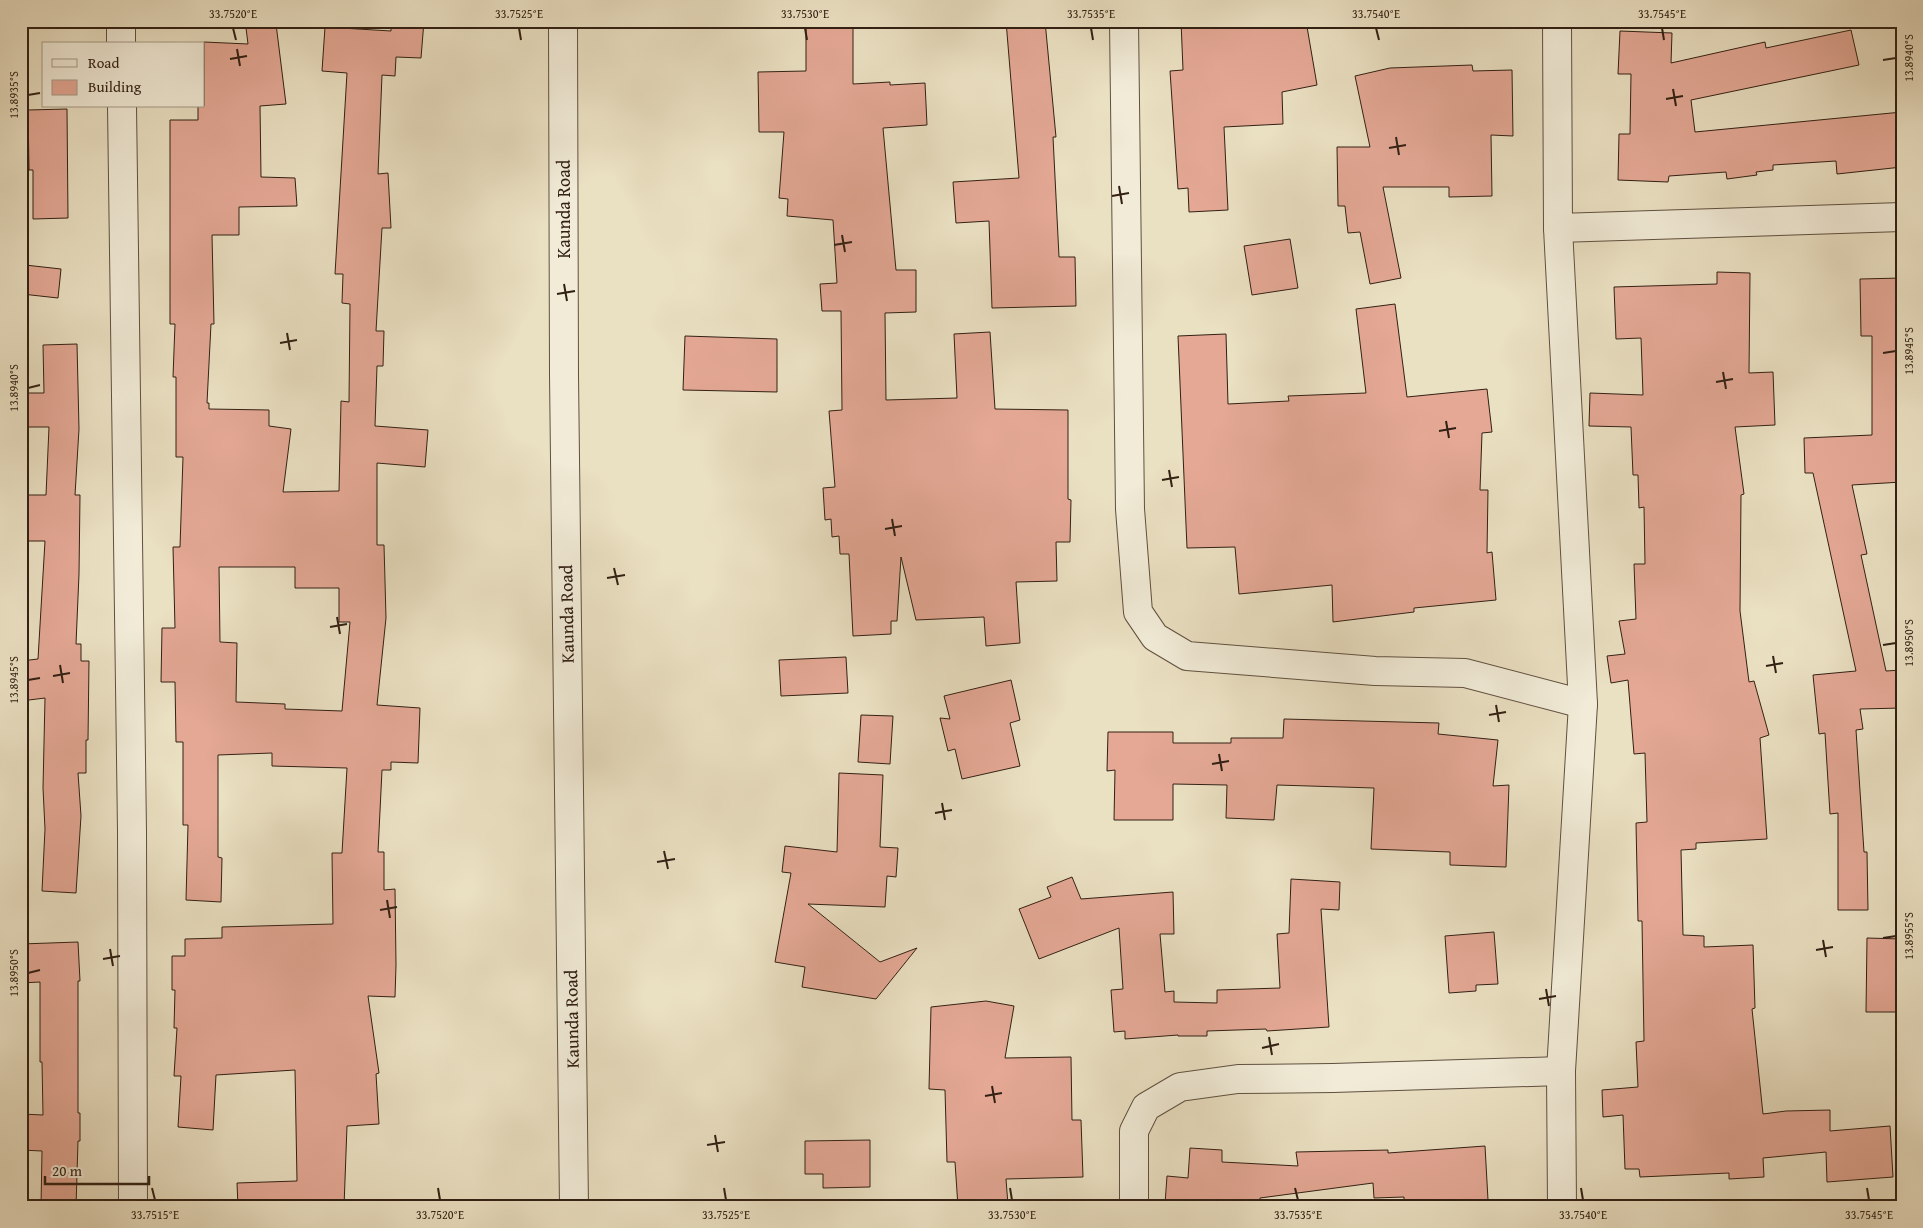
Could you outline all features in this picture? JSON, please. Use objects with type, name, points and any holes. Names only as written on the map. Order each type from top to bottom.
[{"type":"street","points":[[121,21],[121,42]]},
{"type":"street","name":"Kaunda Road","points":[[563,21],[564,375],[574,1207]]},
{"type":"street","points":[[1124,21],[1130,509],[1138,612],[1155,637],[1187,656],[1375,671],[1465,673],[1583,704]]},
{"type":"street","points":[[1557,21],[1558,228],[1583,704],[1561,1071],[1562,1207]]},
{"type":"street","points":[[122,108],[132,831],[133,1207]]},
{"type":"street","points":[[1558,228],[1902,217]]},
{"type":"street","points":[[1134,1207],[1134,1131],[1146,1106],[1180,1087],[1238,1079],[1561,1071]]},
{"type":"building","points":[[391,21],[424,21],[421,58],[396,57],[395,76],[382,75],[378,174],[388,173],[391,228],[382,228],[376,331],[384,331],[383,366],[377,366],[375,426],[428,430],[425,467],[377,463],[377,545],[384,545],[386,618],[377,705],[420,708],[418,763],[391,762],[391,770],[382,770],[378,852],[384,852],[384,890],[395,889],[396,965],[395,997],[368,996],[379,1073],[376,1074],[379,1124],[347,1126],[344,1207],[238,1207],[237,1183],[297,1181],[295,1070],[216,1075],[213,1130],[178,1127],[181,1076],[174,1076],[177,1028],[174,1028],[175,990],[172,990],[172,956],[185,956],[185,939],[222,938],[222,927],[333,924],[332,853],[342,853],[347,768],[272,766],[272,753],[218,755],[218,857],[222,858],[221,902],[186,900],[188,825],[183,825],[183,742],[176,742],[175,682],[161,682],[162,628],[175,628],[173,547],[180,547],[183,457],[176,457],[176,377],[173,377],[175,324],[170,324],[170,120],[198,120],[198,108],[205,108],[205,42],[248,44],[246,28],[276,24],[286,104],[260,106],[261,177],[295,178],[297,206],[239,207],[239,235],[212,235],[214,324],[211,324],[207,403],[209,403],[209,409],[269,410],[269,426],[291,429],[283,492],[339,491],[341,401],[349,402],[350,304],[342,303],[343,274],[335,274],[347,73],[322,71],[325,27],[391,31]],"holes":[[[219,567],[295,567],[295,588],[339,588],[339,622],[350,622],[342,711],[285,709],[285,704],[236,702],[237,643],[220,642]]]},
{"type":"building","points":[[806,21],[853,21],[853,84],[890,82],[890,85],[925,83],[927,125],[883,128],[896,270],[916,270],[916,312],[885,313],[886,400],[957,398],[954,334],[990,332],[995,409],[1068,410],[1068,499],[1071,500],[1070,542],[1056,542],[1057,581],[1016,582],[1020,643],[986,646],[984,617],[916,620],[901,557],[897,621],[891,621],[891,634],[853,636],[849,554],[840,554],[839,536],[832,537],[831,519],[825,520],[823,488],[835,487],[829,411],[842,410],[841,311],[822,311],[820,284],[837,283],[833,220],[787,216],[788,199],[779,198],[784,132],[759,132],[758,72],[806,71]]},
{"type":"building","points":[[1006,21],[1045,21],[1056,137],[1053,137],[1059,257],[1075,257],[1076,306],[992,308],[989,221],[956,223],[953,182],[1019,178]]},
{"type":"building","points":[[1181,21],[1306,21],[1317,85],[1282,92],[1283,124],[1224,127],[1228,210],[1189,212],[1188,188],[1178,189],[1170,71],[1183,70]]},
{"type":"building","points":[[1851,30],[1859,65],[1691,100],[1695,132],[1902,112],[1902,167],[1837,174],[1836,161],[1773,165],[1773,170],[1756,172],[1757,175],[1727,179],[1726,172],[1669,176],[1668,182],[1618,180],[1619,134],[1630,134],[1631,74],[1618,74],[1620,31],[1672,33],[1671,63],[1765,42],[1766,48]]},
{"type":"building","points":[[1472,65],[1473,71],[1512,70],[1513,136],[1491,135],[1492,196],[1449,197],[1449,187],[1383,187],[1401,278],[1370,284],[1360,232],[1348,233],[1345,206],[1338,206],[1337,147],[1370,147],[1355,76],[1390,68]]},
{"type":"building","points":[[67,109],[68,218],[33,219],[33,170],[29,170],[28,110]]},
{"type":"building","points":[[1290,239],[1298,288],[1252,295],[1244,246]]},
{"type":"building","points":[[25,265],[61,269],[58,298],[22,294]]},
{"type":"building","points":[[1717,272],[1750,273],[1749,373],[1773,372],[1775,425],[1735,427],[1744,494],[1741,495],[1740,611],[1749,682],[1754,681],[1769,735],[1760,738],[1767,839],[1696,843],[1696,849],[1681,850],[1683,935],[1704,936],[1704,947],[1753,945],[1755,1008],[1752,1009],[1763,1114],[1786,1111],[1830,1110],[1830,1131],[1890,1126],[1893,1177],[1827,1182],[1826,1152],[1763,1158],[1764,1177],[1729,1179],[1729,1173],[1640,1177],[1639,1169],[1625,1169],[1623,1115],[1603,1117],[1602,1090],[1638,1087],[1636,1042],[1644,1041],[1642,921],[1638,921],[1636,823],[1647,822],[1645,753],[1634,754],[1628,680],[1611,683],[1607,656],[1625,654],[1619,621],[1636,619],[1634,564],[1645,564],[1644,507],[1639,508],[1638,475],[1633,475],[1631,427],[1589,426],[1590,393],[1643,395],[1641,338],[1616,339],[1614,287],[1717,284]]},
{"type":"building","points":[[1902,278],[1902,482],[1852,485],[1867,554],[1861,555],[1886,671],[1902,670],[1902,708],[1860,709],[1863,729],[1856,730],[1864,852],[1867,852],[1868,910],[1838,910],[1838,813],[1830,814],[1825,733],[1819,734],[1813,675],[1856,671],[1813,473],[1805,473],[1804,438],[1872,435],[1872,336],[1861,336],[1860,279]]},
{"type":"building","points":[[1395,304],[1407,397],[1487,389],[1492,432],[1482,433],[1480,490],[1488,490],[1487,553],[1492,552],[1496,600],[1414,608],[1414,612],[1333,622],[1332,585],[1239,594],[1235,547],[1187,548],[1178,336],[1226,334],[1228,404],[1289,401],[1288,396],[1366,393],[1356,309]]},
{"type":"building","points":[[685,336],[777,339],[777,392],[683,390]]},
{"type":"building","points":[[77,344],[79,429],[75,495],[80,495],[76,644],[81,644],[81,661],[89,661],[86,773],[78,773],[81,816],[76,893],[42,891],[45,829],[43,788],[45,698],[21,701],[21,661],[38,659],[45,541],[21,541],[21,495],[46,495],[49,427],[21,427],[21,393],[44,393],[43,345]]},
{"type":"building","points":[[846,657],[848,693],[781,696],[779,660]]},
{"type":"building","points":[[1011,680],[1020,720],[1010,723],[1020,766],[962,779],[955,749],[948,751],[940,718],[950,719],[944,696]]},
{"type":"building","points":[[861,715],[893,716],[890,764],[858,762]]},
{"type":"building","points":[[1284,719],[1439,723],[1438,734],[1498,740],[1493,786],[1509,785],[1506,867],[1450,865],[1450,852],[1371,849],[1374,788],[1277,785],[1274,820],[1226,818],[1227,785],[1173,784],[1173,820],[1114,820],[1115,770],[1107,771],[1108,732],[1173,732],[1173,743],[1231,743],[1231,738],[1283,738]]},
{"type":"building","points":[[839,773],[883,775],[880,847],[898,848],[896,877],[887,876],[885,907],[808,904],[880,962],[917,948],[876,999],[802,987],[805,967],[775,962],[791,873],[782,872],[785,846],[837,852]]},
{"type":"building","points":[[1072,877],[1081,899],[1173,892],[1174,934],[1160,934],[1165,992],[1174,991],[1174,1002],[1217,1003],[1217,990],[1280,988],[1277,934],[1289,933],[1291,879],[1340,882],[1339,910],[1321,909],[1329,1027],[1267,1031],[1266,1029],[1207,1031],[1207,1036],[1178,1035],[1125,1039],[1125,1031],[1114,1032],[1111,990],[1123,989],[1119,928],[1039,959],[1019,909],[1051,897],[1047,887]]},
{"type":"building","points":[[1494,932],[1498,984],[1476,985],[1476,991],[1449,993],[1445,936]]},
{"type":"building","points":[[1867,938],[1902,939],[1902,1012],[1866,1012]]},
{"type":"building","points":[[78,942],[80,981],[78,981],[78,1113],[80,1113],[80,1141],[78,1141],[76,1207],[41,1207],[42,1151],[21,1150],[21,1114],[43,1115],[42,1062],[40,1062],[40,982],[21,983],[21,944]]},
{"type":"building","points":[[986,1001],[1014,1006],[1005,1058],[1071,1057],[1072,1120],[1081,1120],[1083,1177],[1006,1179],[1008,1205],[958,1207],[955,1162],[947,1162],[945,1090],[929,1089],[931,1007]]},
{"type":"building","points":[[870,1140],[870,1187],[823,1188],[823,1174],[805,1174],[805,1141]]},
{"type":"building","points":[[1485,1146],[1488,1200],[1404,1206],[1404,1197],[1374,1198],[1373,1183],[1260,1198],[1259,1207],[1205,1207],[1165,1204],[1167,1176],[1188,1178],[1190,1148],[1222,1150],[1222,1162],[1298,1166],[1296,1152],[1388,1150],[1388,1153]]}]
